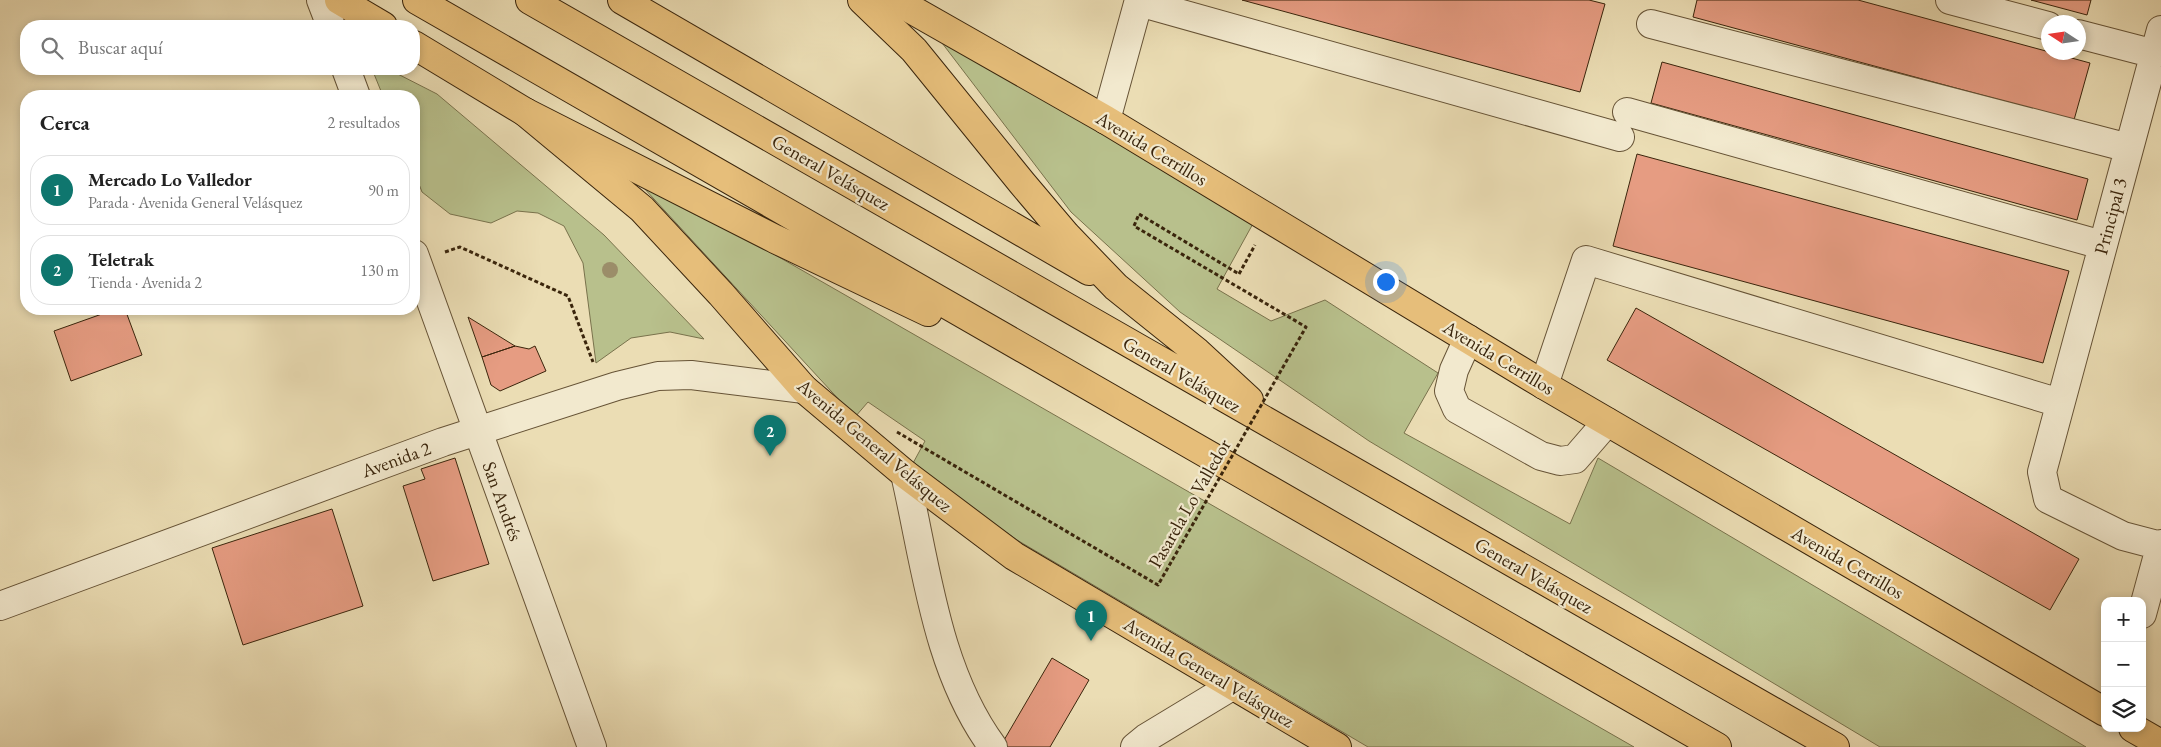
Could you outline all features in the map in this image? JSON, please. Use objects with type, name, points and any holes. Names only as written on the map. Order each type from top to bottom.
[{"type":"main road","points":[[339,0],[373,20]]},
{"type":"main road","points":[[417,0],[1716,747]]},
{"type":"main road","name":"General Velásquez","points":[[530,0],[1835,747]]},
{"type":"main road","points":[[622,0],[1116,287]]},
{"type":"main road","points":[[862,0],[914,50],[1022,184],[1116,287],[1196,352],[1288,435]]},
{"type":"main road","name":"Avenida Cerrillos","points":[[895,0],[1106,120],[1544,385],[2101,710]]},
{"type":"main road","name":"Avenida General Velásquez","points":[[420,49],[524,112],[642,209],[722,294],[804,389],[905,474],[1014,556],[1337,747]]},
{"type":"main road","points":[[524,112],[776,239],[1093,388]]},
{"type":"main road","points":[[2140,732],[2161,744]]},
{"type":"street","points":[[321,0],[329,20]]},
{"type":"street","points":[[1950,0],[2041,24]]},
{"type":"street","points":[[1106,120],[1139,1],[2102,245]]},
{"type":"street","points":[[1651,24],[2129,148]]},
{"type":"street","points":[[2086,35],[2158,42]]},
{"type":"street","name":"Principal 3","points":[[2158,42],[2042,472],[2048,499],[2123,536],[2161,545]]},
{"type":"street","points":[[348,75],[354,90]]},
{"type":"street","points":[[1544,385],[1586,260],[2060,403]]},
{"type":"street","name":"San Andrés","points":[[420,270],[592,747]]},
{"type":"street","points":[[1468,339],[1454,370],[1449,392],[1457,409],[1541,456],[1560,461],[1576,459],[1607,422]]},
{"type":"street","name":"Avenida 2","points":[[0,606],[478,430],[617,386],[658,376],[691,375],[804,389]]},
{"type":"street","points":[[905,474],[943,645],[974,722],[993,747]]},
{"type":"street","points":[[2146,599],[2161,545]]},
{"type":"street","points":[[1135,747],[1146,738],[1232,686]]},
{"type":"path","name":"Pasarela Lo Valledor","points":[[897,432],[1158,585],[1306,327],[1134,226],[1138,214],[1239,274]]},
{"type":"path","points":[[460,247],[568,296],[594,364]]},
{"type":"green space","points":[[939,39],[1255,220],[1217,289],[1271,321],[1325,300],[1438,373],[1404,433],[1570,524],[1598,458],[2086,747],[1880,747],[1369,441],[1180,312],[1071,212]]},
{"type":"green space","points":[[374,75],[400,75],[437,94],[604,235],[704,339],[670,332],[631,338],[596,363],[583,263],[564,226],[538,213],[517,211],[491,223],[450,214],[422,192],[420,187],[420,90],[381,90]]},
{"type":"green space","points":[[642,186],[716,221],[1634,747],[1368,747],[1017,540],[912,465],[925,441],[868,402],[855,417]]},
{"type":"building","points":[[1242,0],[1589,0],[1605,4],[1580,92]]},
{"type":"building","points":[[1697,0],[1858,0],[2041,50],[2041,60],[2079,60],[2090,63],[2074,120],[1693,17]]},
{"type":"building","points":[[2031,0],[2091,0],[2087,15]]},
{"type":"building","points":[[1662,62],[2088,179],[2077,220],[1651,103]]},
{"type":"building","points":[[1637,154],[2069,271],[2043,363],[1613,246]]},
{"type":"building","points":[[1636,308],[2079,559],[2050,610],[1607,360]]},
{"type":"building","points":[[99,315],[127,315],[142,355],[71,381],[54,331]]},
{"type":"building","points":[[468,317],[515,346],[482,357]]},
{"type":"building","points":[[515,346],[529,349],[535,346],[546,371],[500,391],[491,385],[482,357]]},
{"type":"building","points":[[455,458],[489,564],[433,581],[403,486],[425,479],[421,469]]},
{"type":"building","points":[[332,509],[363,606],[243,645],[212,548]]},
{"type":"building","points":[[1052,658],[1089,680],[1050,747],[1000,747]]},
{"type":"place","name":"Teletrak","points":[[770,456]]},
{"type":"place","name":"Mercado Lo Valledor","points":[[1091,641]]}]
